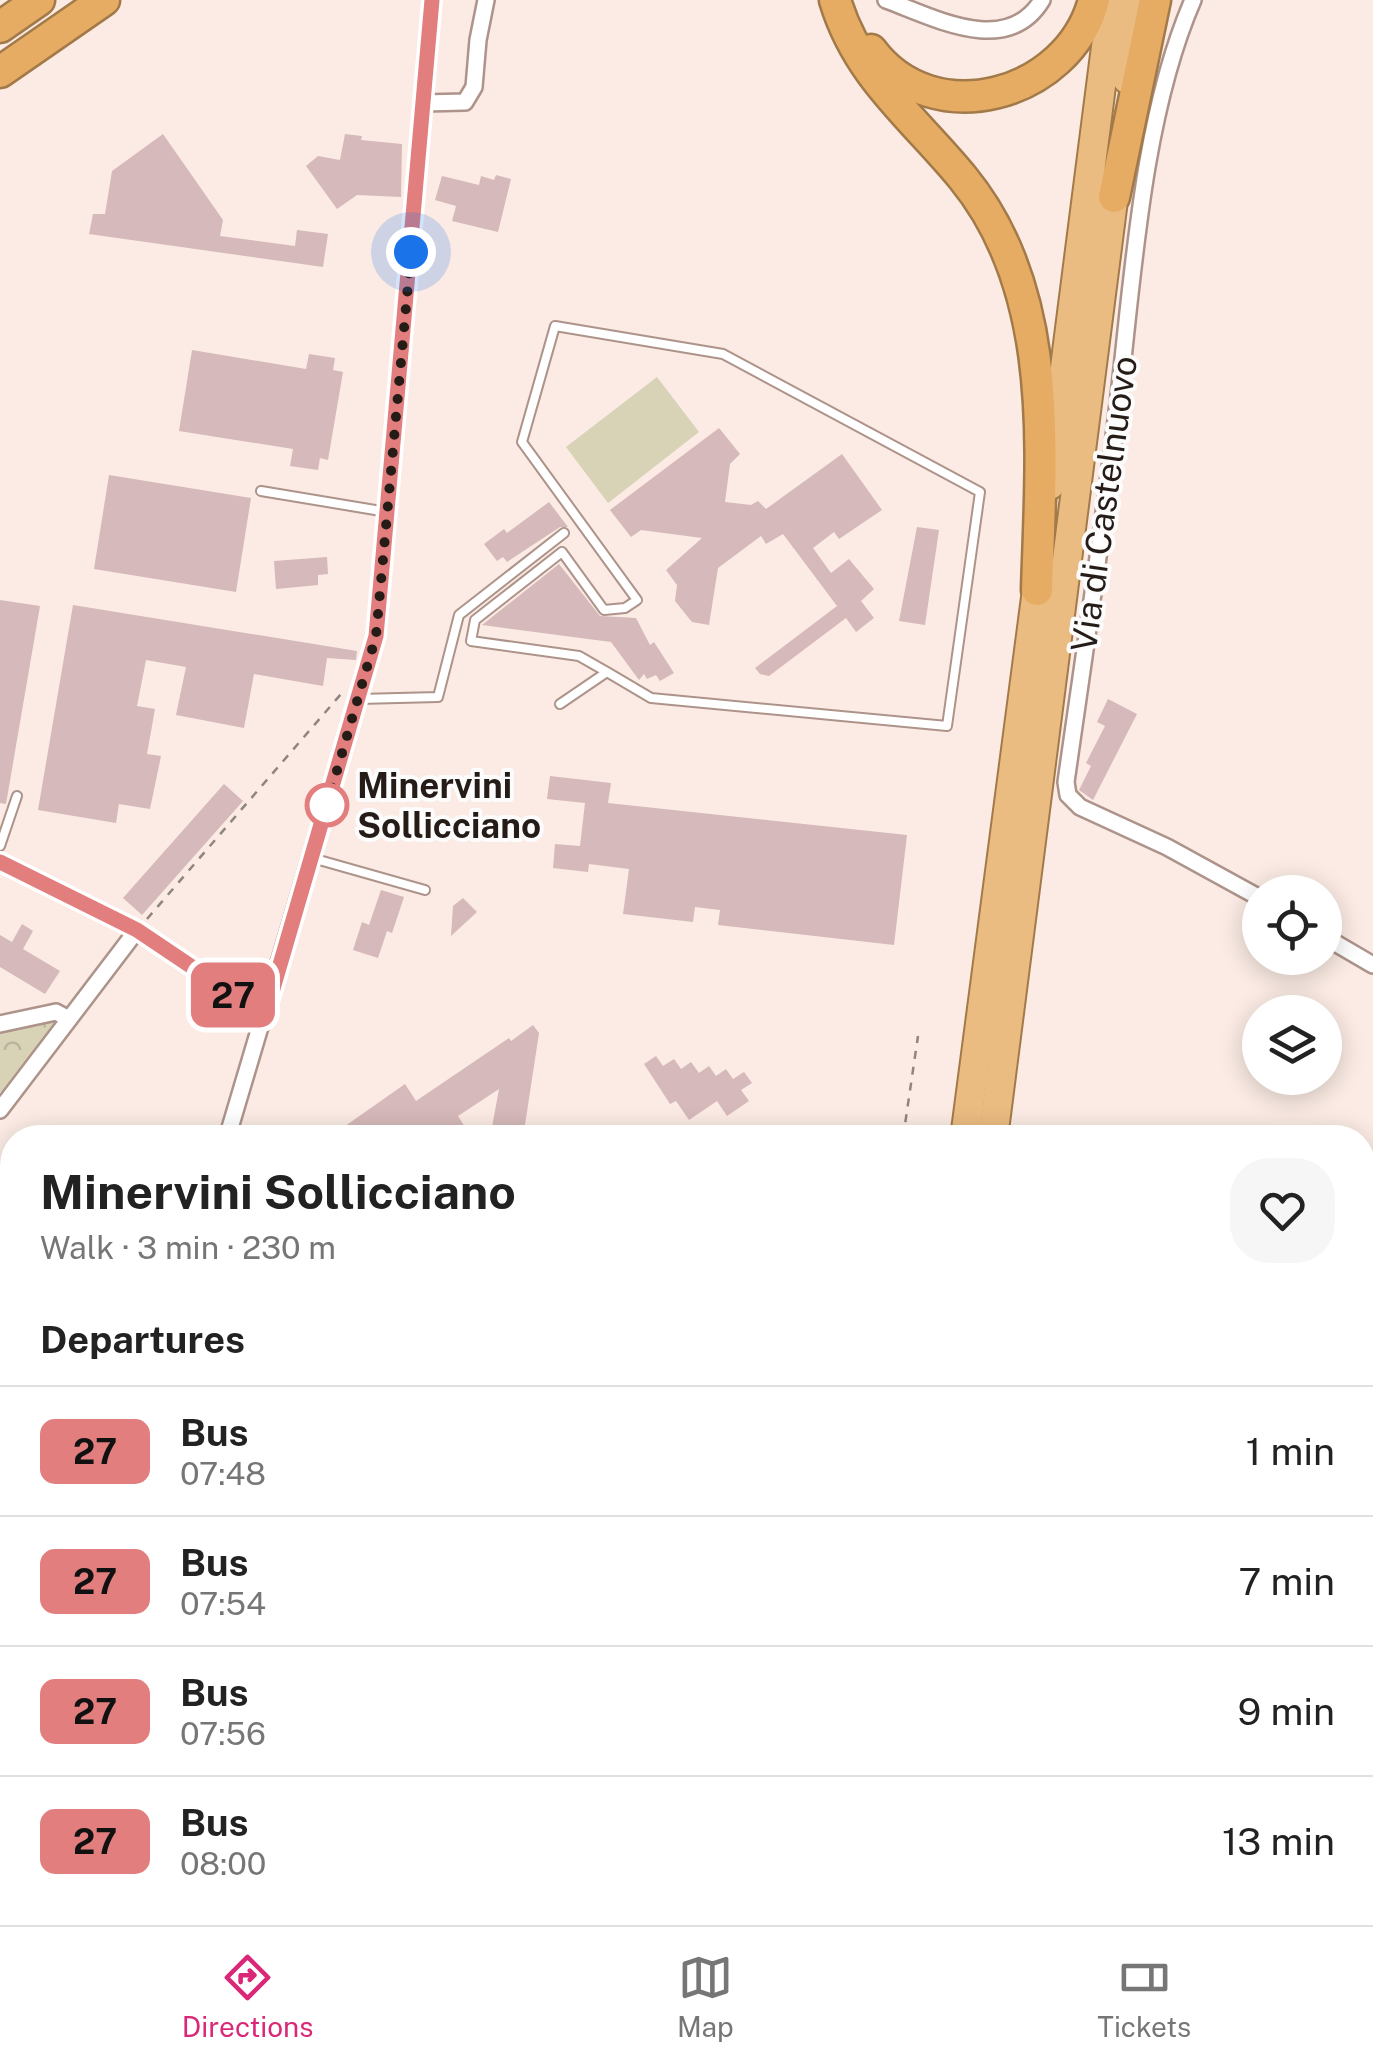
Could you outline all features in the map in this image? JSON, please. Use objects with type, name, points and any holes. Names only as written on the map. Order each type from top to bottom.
[{"type":"highway","points":[[0,27],[39,0]]},
{"type":"highway","points":[[0,72],[104,0]]},
{"type":"highway","points":[[835,0],[859,59],[965,180],[999,236],[1012,268],[1034,354],[1040,407],[1037,590]]},
{"type":"highway","points":[[845,0],[865,42],[900,76],[925,88],[954,95],[989,96],[1042,75],[1075,42],[1094,0]]},
{"type":"highway","points":[[968,1125],[1112,0]]},
{"type":"highway","points":[[996,1125],[1136,0]]},
{"type":"highway","points":[[1114,197],[1155,0]]},
{"type":"street","points":[[231,1125],[376,636],[432,0]]},
{"type":"street","points":[[424,102],[465,102],[474,86],[486,0]]},
{"type":"street","points":[[886,0],[972,32],[998,30],[1023,20],[1042,0]]},
{"type":"street","name":"Via di Castelnuovo","points":[[1193,0],[1165,90],[1140,210],[1110,469],[1066,782],[1068,795],[1080,807],[1167,846],[1242,888]]},
{"type":"street","points":[[0,862],[137,930],[265,1016]]},
{"type":"street","points":[[0,1110],[137,930]]},
{"type":"street","points":[[1342,947],[1373,966]]},
{"type":"street","points":[[0,1024],[56,1012],[70,1018]]},
{"type":"lane","points":[[555,326],[722,354],[980,492],[947,726],[651,698],[607,672],[580,656],[472,641],[475,620],[562,552],[604,610],[624,608],[637,600],[522,442],[555,326]]},
{"type":"lane","points":[[261,491],[387,512]]},
{"type":"lane","points":[[359,700],[438,697],[458,616],[564,533]]},
{"type":"lane","points":[[560,704],[607,672]]},
{"type":"lane","points":[[0,846],[17,796]]},
{"type":"lane","points":[[0,813],[10,817]]},
{"type":"lane","points":[[312,858],[425,890]]},
{"type":"path","points":[[137,930],[342,692]]},
{"type":"path","points":[[905,1125],[918,1036]]},
{"type":"green space","points":[[657,377],[699,432],[608,503],[566,447]]},
{"type":"green space","points":[[50,1017],[59,1023],[9,1093],[0,1092],[0,1028]]},
{"type":"building","points":[[163,134],[223,220],[220,236],[295,246],[297,230],[328,234],[323,267],[89,234],[93,214],[105,214],[112,171]]},
{"type":"building","points":[[345,134],[362,136],[361,140],[402,144],[401,197],[357,195],[337,209],[306,166],[318,156],[340,160]]},
{"type":"building","points":[[496,175],[511,179],[498,232],[452,221],[456,206],[435,200],[442,176],[479,185],[481,176],[494,180]]},
{"type":"building","points":[[192,350],[306,369],[309,354],[335,358],[333,370],[343,372],[328,460],[320,458],[318,470],[290,466],[293,449],[179,431]]},
{"type":"building","points":[[719,428],[740,454],[730,464],[725,502],[751,505],[758,501],[766,509],[842,454],[882,510],[839,539],[834,532],[813,548],[831,573],[849,559],[874,589],[861,601],[874,618],[856,632],[846,618],[769,676],[755,668],[837,606],[783,534],[766,544],[761,536],[718,568],[709,625],[692,622],[675,601],[677,585],[666,570],[702,538],[641,530],[631,537],[610,510]]},
{"type":"building","points":[[109,475],[251,498],[236,592],[94,569]]},
{"type":"building","points":[[549,502],[568,527],[560,527],[507,562],[503,557],[497,561],[484,544],[504,529],[507,533]]},
{"type":"building","points":[[917,527],[939,530],[925,625],[899,621]]},
{"type":"building","points":[[327,557],[328,574],[318,575],[318,585],[276,589],[274,561]]},
{"type":"building","points":[[559,564],[600,616],[636,618],[650,645],[654,642],[674,673],[660,681],[656,675],[647,679],[644,674],[639,680],[611,642],[482,625]]},
{"type":"building","points":[[0,600],[40,606],[6,804],[0,803]]},
{"type":"building","points":[[73,605],[357,651],[356,660],[327,658],[323,686],[254,674],[244,728],[176,715],[186,667],[146,660],[137,706],[155,709],[147,754],[161,756],[150,809],[119,804],[116,823],[38,810]]},
{"type":"building","points":[[1108,699],[1137,714],[1093,800],[1079,790],[1091,766],[1086,763],[1105,726],[1097,722]]},
{"type":"building","points":[[550,776],[611,783],[608,803],[907,835],[894,945],[718,925],[720,910],[695,907],[693,922],[623,914],[629,869],[589,864],[588,872],[553,868],[555,844],[580,846],[585,803],[547,799]]},
{"type":"building","points":[[224,784],[243,801],[142,915],[123,898]]},
{"type":"building","points":[[381,890],[404,897],[392,933],[387,931],[378,958],[353,950],[362,922],[369,925]]},
{"type":"building","points":[[463,898],[477,912],[451,936],[453,906]]},
{"type":"building","points":[[22,924],[33,931],[23,949],[60,971],[45,994],[0,967],[0,935],[12,942]]},
{"type":"building","points":[[533,1025],[539,1033],[525,1125],[492,1125],[499,1089],[458,1116],[464,1125],[347,1125],[405,1084],[416,1101],[509,1038],[511,1041]]},
{"type":"building","points":[[656,1056],[663,1066],[674,1059],[681,1069],[691,1062],[699,1073],[709,1066],[716,1076],[726,1069],[733,1079],[744,1072],[752,1083],[741,1090],[749,1101],[727,1116],[717,1101],[689,1120],[676,1101],[670,1104],[644,1064]]},
{"type":"bus line","name":"27","points":[[0,862],[137,930],[265,1016],[376,636],[432,0]]},
{"type":"place","name":"Minervini Sollicciano","points":[[327,805]]},
{"type":"route","points":[[327,805],[376,636],[411,252]]}]
